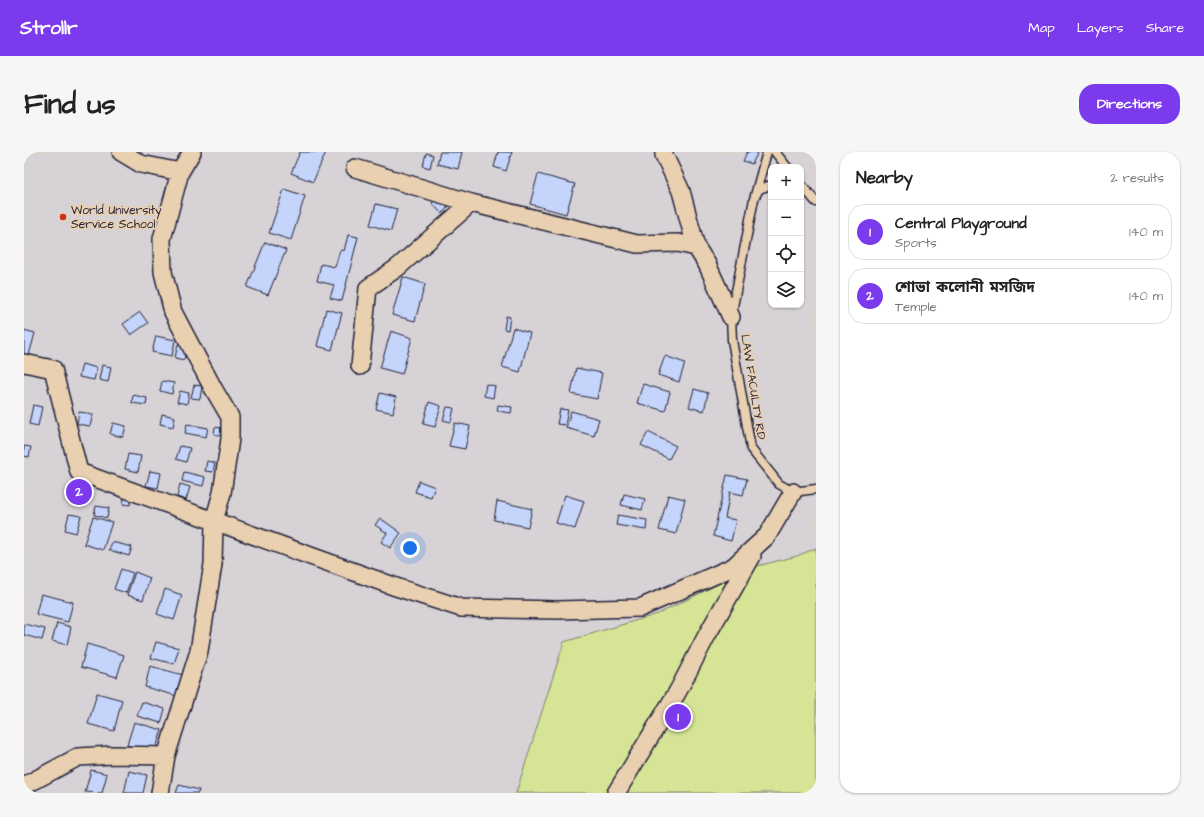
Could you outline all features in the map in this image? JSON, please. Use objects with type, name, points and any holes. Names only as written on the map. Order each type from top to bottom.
[{"type":"street","points":[[121,152],[141,164],[180,172]]},
{"type":"street","points":[[160,793],[166,756],[199,650],[212,564],[214,521],[222,492],[227,463],[230,417],[173,312],[163,272],[162,238],[180,172],[192,152]]},
{"type":"street","points":[[664,152],[664,156],[681,191],[696,247],[707,264],[731,317]]},
{"type":"street","points":[[354,168],[471,203],[637,244],[678,243],[696,247]]},
{"type":"street","points":[[360,366],[368,288],[397,268],[471,203]]},
{"type":"street","points":[[24,363],[53,369],[79,472],[396,587],[460,608],[557,610],[640,608],[733,566],[767,536],[793,492]]},
{"type":"street","points":[[616,793],[678,692],[707,635],[752,556],[780,518],[793,492]]},
{"type":"street","points":[[24,786],[78,757],[113,755],[166,756]]},
{"type":"lane","name":"LAW FACULTY RD","points":[[767,152],[754,199],[731,317],[732,340],[751,449],[779,484],[793,492]]},
{"type":"lane","points":[[775,152],[785,164]]},
{"type":"lane","points":[[754,199],[759,189],[768,186]]},
{"type":"lane","points":[[804,188],[815,202]]},
{"type":"lane","points":[[804,193],[815,202]]},
{"type":"lane","points":[[793,492],[816,489]]},
{"type":"shaded area","points":[[24,152],[816,152],[816,793],[24,793]]},
{"type":"green space","points":[[816,548],[816,793],[516,793],[564,642],[658,614],[753,567],[797,556]]},
{"type":"building","points":[[300,152],[326,152],[313,182],[291,173]]},
{"type":"building","points":[[440,152],[462,152],[458,169],[437,164]]},
{"type":"building","points":[[498,152],[512,152],[506,171],[494,167]]},
{"type":"building","points":[[747,152],[758,152],[752,164],[743,161]]},
{"type":"building","points":[[426,153],[433,155],[430,168],[423,166]]},
{"type":"building","points":[[538,174],[575,184],[566,214],[530,204]]},
{"type":"building","points":[[284,189],[305,196],[291,240],[269,233]]},
{"type":"building","points":[[439,197],[448,207],[442,214],[432,203]]},
{"type":"building","points":[[376,204],[397,209],[391,231],[370,225]]},
{"type":"building","points":[[348,235],[358,237],[342,301],[330,298],[334,285],[317,281],[321,264],[335,267],[340,250],[344,251]]},
{"type":"building","points":[[265,242],[286,250],[268,295],[247,287]]},
{"type":"building","points":[[403,277],[425,284],[415,321],[392,315]]},
{"type":"building","points":[[326,309],[342,313],[332,350],[317,346]]},
{"type":"building","points":[[140,312],[148,323],[131,335],[123,324]]},
{"type":"building","points":[[506,316],[510,317],[508,330],[504,329]]},
{"type":"building","points":[[513,328],[530,333],[520,372],[502,367]]},
{"type":"building","points":[[24,330],[35,333],[28,359],[24,358]]},
{"type":"building","points":[[391,331],[412,338],[402,374],[380,368]]},
{"type":"building","points":[[156,336],[175,340],[172,356],[152,352]]},
{"type":"building","points":[[178,344],[187,346],[184,360],[175,358]]},
{"type":"building","points":[[665,356],[685,363],[679,382],[658,375]]},
{"type":"building","points":[[82,364],[97,368],[94,380],[79,377]]},
{"type":"building","points":[[102,365],[111,367],[108,382],[99,380]]},
{"type":"building","points":[[576,368],[602,373],[597,399],[571,394]]},
{"type":"building","points":[[162,381],[174,383],[172,394],[160,391]]},
{"type":"building","points":[[486,384],[495,386],[493,398],[484,396]]},
{"type":"building","points":[[643,384],[670,392],[665,411],[637,403]]},
{"type":"building","points":[[194,385],[202,386],[200,399],[191,398]]},
{"type":"building","points":[[694,389],[708,393],[704,411],[689,407]]},
{"type":"building","points":[[180,391],[189,393],[187,404],[177,402]]},
{"type":"building","points":[[380,393],[396,397],[393,413],[376,409]]},
{"type":"building","points":[[133,395],[147,398],[146,405],[132,403]]},
{"type":"building","points":[[429,402],[441,406],[435,427],[423,424]]},
{"type":"building","points":[[33,405],[42,407],[38,426],[29,424]]},
{"type":"building","points":[[498,405],[512,407],[511,413],[497,411]]},
{"type":"building","points":[[447,407],[454,408],[451,422],[443,420]]},
{"type":"building","points":[[560,409],[568,410],[565,425],[557,424]]},
{"type":"building","points":[[571,411],[599,419],[594,436],[566,428]]},
{"type":"building","points":[[79,412],[93,414],[90,426],[77,424]]},
{"type":"building","points":[[162,414],[175,417],[173,427],[160,424]]},
{"type":"building","points":[[113,423],[126,426],[123,437],[110,434]]},
{"type":"building","points":[[455,423],[470,426],[465,449],[449,446]]},
{"type":"building","points":[[187,424],[208,428],[206,437],[185,433]]},
{"type":"building","points":[[215,427],[222,428],[221,436],[214,434]]},
{"type":"building","points":[[754,427],[762,428],[761,437],[753,437]]},
{"type":"building","points":[[648,432],[676,446],[669,459],[641,445]]},
{"type":"building","points":[[24,446],[31,447],[29,457],[24,456]]},
{"type":"building","points":[[180,446],[190,448],[186,462],[176,459]]},
{"type":"building","points":[[128,454],[141,456],[138,472],[125,469]]},
{"type":"building","points":[[207,461],[215,463],[213,472],[205,471]]},
{"type":"building","points":[[150,471],[161,473],[158,488],[146,486]]},
{"type":"building","points":[[184,472],[205,477],[203,486],[182,481]]},
{"type":"building","points":[[727,475],[747,479],[743,495],[730,492],[725,518],[736,520],[731,541],[713,536]]},
{"type":"building","points":[[79,479],[88,481],[83,506],[74,504]]},
{"type":"building","points":[[419,481],[435,487],[431,497],[415,492]]},
{"type":"building","points":[[180,484],[190,487],[186,500],[177,497]]},
{"type":"building","points":[[125,493],[133,495],[130,505],[123,504]]},
{"type":"building","points":[[624,494],[645,499],[642,510],[621,505]]},
{"type":"building","points":[[565,495],[584,501],[575,529],[556,523]]},
{"type":"building","points":[[668,495],[685,499],[676,534],[659,530]]},
{"type":"building","points":[[497,501],[532,509],[528,527],[494,520]]},
{"type":"building","points":[[96,506],[109,508],[107,518],[94,515]]},
{"type":"building","points":[[69,514],[81,516],[76,533],[65,530]]},
{"type":"building","points":[[618,515],[647,520],[646,530],[616,525]]},
{"type":"building","points":[[93,517],[112,522],[103,550],[84,544]]},
{"type":"building","points":[[380,518],[401,533],[390,548],[381,542],[387,533],[375,525]]},
{"type":"building","points":[[112,542],[132,547],[129,556],[109,550]]},
{"type":"building","points":[[121,569],[133,573],[126,593],[114,589]]},
{"type":"building","points":[[135,572],[150,578],[143,600],[127,595]]},
{"type":"building","points":[[165,589],[182,595],[174,620],[157,614]]},
{"type":"building","points":[[41,594],[73,602],[68,622],[36,614]]},
{"type":"building","points":[[57,623],[71,627],[67,645],[52,641]]},
{"type":"building","points":[[24,624],[45,629],[42,640],[24,635]]},
{"type":"building","points":[[156,642],[179,648],[174,664],[151,658]]},
{"type":"building","points":[[87,644],[124,655],[117,677],[81,667]]},
{"type":"building","points":[[150,666],[183,675],[177,696],[145,687]]},
{"type":"building","points":[[97,693],[122,700],[114,731],[88,724]]},
{"type":"building","points":[[142,702],[165,709],[161,723],[137,716]]},
{"type":"building","points":[[134,722],[162,730],[154,754],[127,745]]},
{"type":"building","points":[[91,770],[107,774],[102,793],[85,792]]},
{"type":"building","points":[[129,771],[147,775],[143,793],[124,793]]},
{"type":"building","points":[[179,785],[199,790],[198,793],[176,793]]},
{"type":"place","name":"World University Service School","points":[[63,217]]},
{"type":"place","name":"শোভা কলোনী মসজিদ","points":[[79,492]]},
{"type":"place","name":"Central Playground","points":[[678,717]]}]
